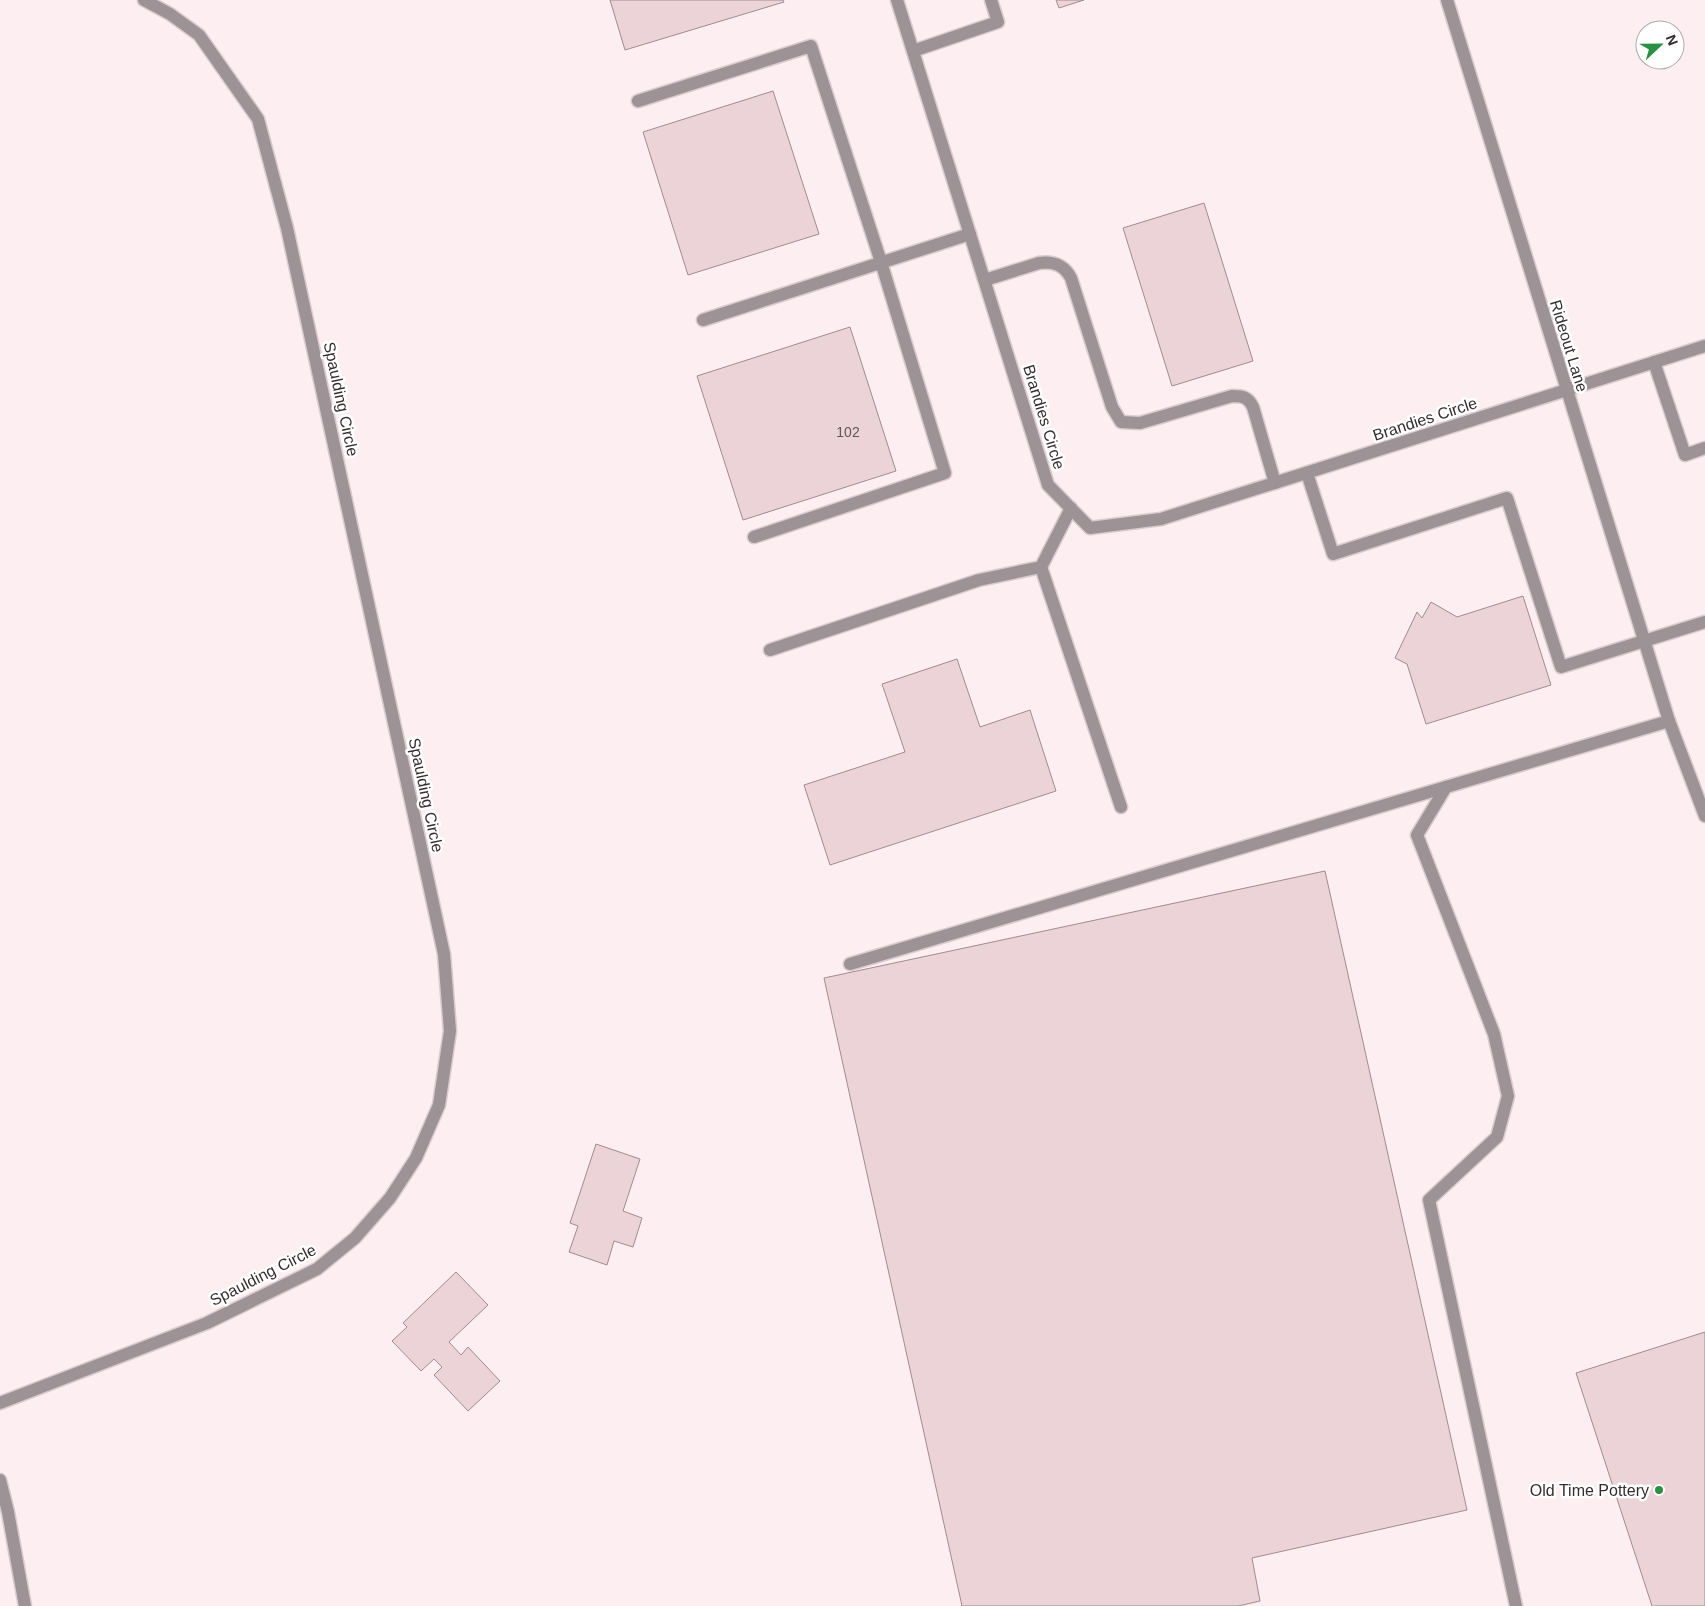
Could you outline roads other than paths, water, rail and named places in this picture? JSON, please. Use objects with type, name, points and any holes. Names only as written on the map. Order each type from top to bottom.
[{"type":"street","name":"Spaulding Circle","points":[[0,1403],[207,1323],[317,1269],[356,1238],[390,1198],[416,1158],[439,1105],[450,1032],[444,954],[287,228],[258,119],[199,35],[170,14],[144,0]]},
{"type":"street","name":"Brandies Circle","points":[[897,0],[1048,485],[1090,528],[1161,519],[1705,346]]},
{"type":"street","points":[[913,50],[998,22],[991,0]]},
{"type":"street","name":"Rideout Lane","points":[[1447,0],[1669,721],[1705,816]]},
{"type":"street","points":[[638,101],[811,46],[881,262],[945,473],[754,537]]},
{"type":"street","points":[[704,320],[970,234]]},
{"type":"street","points":[[984,280],[1048,262],[1062,266],[1071,278],[1112,407],[1121,422],[1140,422],[1232,396],[1241,396],[1249,400],[1253,407],[1275,483]]},
{"type":"street","points":[[1654,362],[1685,455],[1705,448]]},
{"type":"street","points":[[1307,473],[1333,554],[1507,498],[1561,667],[1705,622]]},
{"type":"street","points":[[1071,508],[1041,567],[1121,807]]},
{"type":"street","points":[[770,650],[979,580],[1041,567]]},
{"type":"street","points":[[850,964],[1669,721]]},
{"type":"street","points":[[1446,787],[1417,835],[1494,1034],[1508,1096],[1498,1137],[1429,1200],[1516,1606]]},
{"type":"street","points":[[0,1480],[8,1512],[25,1606]]},
{"type":"place","name":"Old Time Pottery","points":[[1659,1490]]}]
